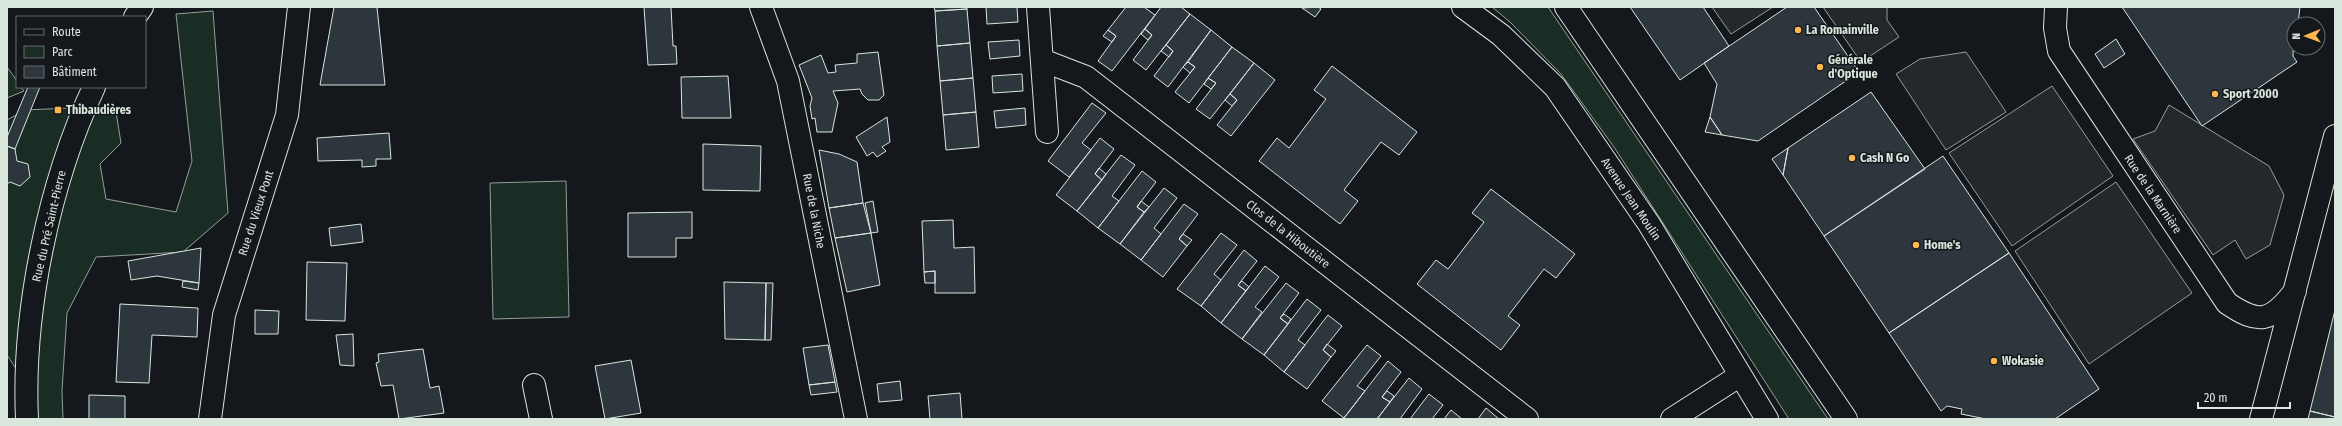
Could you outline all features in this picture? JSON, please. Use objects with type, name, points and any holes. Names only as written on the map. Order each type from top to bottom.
[{"type":"street","points":[[136,16],[142,7]]},
{"type":"street","name":"Rue du Vieux Pont","points":[[210,419],[224,315],[287,115],[299,7]]},
{"type":"street","name":"Rue de la Niche","points":[[761,7],[788,81],[856,419]]},
{"type":"street","points":[[1038,7],[1047,132]]},
{"type":"street","name":"Avenue Jean Moulin","points":[[1463,7],[1501,34],[1556,87],[1649,224],[1739,376],[1767,419]]},
{"type":"street","points":[[1566,7],[1846,419]]},
{"type":"street","name":"Rue de la Marnière","points":[[2056,7],[2055,28],[2059,51],[2227,303],[2249,316],[2255,318],[2266,317],[2282,308],[2295,291]]},
{"type":"street","name":"Clos de la Hiboutière","points":[[1042,60],[1086,77],[1527,419]]},
{"type":"street","name":"Rue du Pré Saint-Pierre","points":[[27,419],[25,389],[36,275],[68,147],[94,88]]},
{"type":"street","name":"Rue de la Marnière","points":[[2261,419],[2335,136]]},
{"type":"street","points":[[1672,419],[1739,376]]},
{"type":"street","points":[[534,385],[541,419]]},
{"type":"green space","points":[[1492,7],[1548,7],[1828,419],[1789,419],[1614,147],[1561,74],[1510,22]]},
{"type":"green space","points":[[213,11],[228,213],[183,252],[96,257],[67,313],[62,391],[63,419],[35,419],[35,397],[7,355],[7,120],[25,110],[115,106],[121,143],[100,164],[106,199],[176,212],[192,161],[176,14]]},
{"type":"green space","points":[[7,67],[16,80],[16,88],[22,88],[24,91],[7,98]]},
{"type":"green space","points":[[566,181],[569,317],[493,319],[490,183]]},
{"type":"shaded area","points":[[1712,7],[1773,7],[1731,34]]},
{"type":"shaded area","points":[[1823,7],[1887,7],[1887,20],[1899,37],[1861,62]]},
{"type":"shaded area","points":[[1966,52],[2006,112],[1946,150],[1896,74],[1920,59]]},
{"type":"shaded area","points":[[2052,86],[2113,176],[2012,246],[1949,153]]},
{"type":"shaded area","points":[[2169,105],[2269,166],[2284,195],[2270,245],[2246,259],[2235,240],[2213,255],[2133,139],[2155,131]]},
{"type":"shaded area","points":[[2116,182],[2192,293],[2089,364],[2015,251]]},
{"type":"building","points":[[334,7],[377,7],[385,85],[320,85]]},
{"type":"building","points":[[644,7],[671,7],[673,46],[676,46],[677,64],[648,65]]},
{"type":"building","points":[[934,7],[967,7],[967,9],[935,11]]},
{"type":"building","points":[[986,7],[1017,7],[1018,22],[987,24]]},
{"type":"building","points":[[1126,7],[1144,7],[1155,15],[1112,71],[1098,61],[1116,36],[1108,30]]},
{"type":"building","points":[[1161,7],[1181,7],[1190,14],[1146,70],[1133,60],[1152,35],[1145,29]]},
{"type":"building","points":[[1318,7],[1321,9],[1315,17],[1302,8]]},
{"type":"building","points":[[1630,7],[1703,7],[1729,46],[1680,80]]},
{"type":"building","points":[[1787,7],[1814,7],[1859,72],[1758,141],[1722,135],[1710,117],[1717,84],[1704,63]]},
{"type":"building","name":"Sport 2000","points":[[2122,7],[2300,7],[2299,16],[2286,16],[2286,56],[2293,56],[2297,62],[2202,126]]},
{"type":"building","points":[[967,9],[970,43],[937,46],[935,11]]},
{"type":"building","points":[[1190,14],[1211,30],[1168,87],[1154,76],[1173,51],[1166,45]]},
{"type":"building","points":[[1145,29],[1152,35],[1148,40],[1141,34]]},
{"type":"building","points":[[1108,30],[1116,36],[1112,42],[1103,36]]},
{"type":"building","points":[[1211,30],[1232,47],[1189,103],[1175,92],[1195,67],[1188,62]]},
{"type":"building","points":[[2116,39],[2125,54],[2104,68],[2095,54]]},
{"type":"building","points":[[1019,40],[1020,56],[990,59],[988,42]]},
{"type":"building","points":[[970,43],[973,78],[940,81],[937,46]]},
{"type":"building","points":[[1166,45],[1173,51],[1169,57],[1161,51]]},
{"type":"building","points":[[1232,47],[1254,63],[1210,119],[1196,109],[1216,83],[1208,78]]},
{"type":"building","points":[[878,52],[884,95],[879,100],[868,100],[862,94],[860,89],[833,91],[838,103],[832,132],[817,132],[815,118],[812,119],[810,106],[812,98],[799,65],[821,55],[828,73],[836,72],[835,65],[857,63],[857,54]]},
{"type":"building","points":[[1188,62],[1195,67],[1190,73],[1183,67]]},
{"type":"building","points":[[1254,63],[1275,80],[1231,136],[1217,125],[1237,100],[1230,94]]},
{"type":"building","points":[[1332,66],[1417,132],[1399,155],[1381,142],[1344,190],[1358,201],[1340,224],[1259,161],[1277,138],[1289,148],[1326,99],[1314,90]]},
{"type":"building","points":[[1022,74],[1023,91],[993,93],[992,76]]},
{"type":"building","points":[[728,76],[731,118],[682,118],[681,77]]},
{"type":"building","points":[[973,78],[976,112],[943,115],[940,81]]},
{"type":"building","points":[[1208,78],[1216,83],[1211,89],[1204,84]]},
{"type":"building","points":[[28,88],[40,88],[15,149],[7,146],[7,137]]},
{"type":"building","name":"Cash N Go","points":[[1871,92],[1925,169],[1824,236],[1783,175],[1788,148]]},
{"type":"building","points":[[1230,94],[1237,100],[1232,106],[1225,100]]},
{"type":"building","points":[[1092,103],[1106,113],[1082,143],[1091,150],[1069,177],[1048,161]]},
{"type":"building","points":[[1025,108],[1026,125],[996,128],[994,111]]},
{"type":"building","points":[[976,112],[979,147],[946,150],[943,115]]},
{"type":"building","points":[[887,117],[890,142],[882,147],[886,151],[877,157],[873,152],[867,156],[856,137]]},
{"type":"building","points":[[1710,117],[1722,135],[1705,132]]},
{"type":"building","points":[[389,133],[391,159],[376,159],[376,166],[362,167],[362,160],[318,161],[317,138]]},
{"type":"building","points":[[1100,138],[1114,149],[1095,174],[1102,180],[1077,211],[1056,195]]},
{"type":"building","points":[[703,144],[761,146],[760,191],[703,190]]},
{"type":"building","points":[[7,146],[15,149],[17,161],[28,164],[30,177],[20,186],[10,182],[7,184]]},
{"type":"building","points":[[1788,148],[1783,175],[1772,159]]},
{"type":"building","points":[[819,150],[839,154],[857,162],[863,203],[829,208]]},
{"type":"building","points":[[1121,155],[1135,165],[1112,196],[1119,201],[1098,228],[1077,211]]},
{"type":"building","name":"Home's","points":[[1943,156],[2009,253],[1889,333],[1824,236]]},
{"type":"building","points":[[1099,168],[1106,174],[1102,180],[1095,174]]},
{"type":"building","points":[[1142,171],[1156,182],[1137,207],[1144,212],[1120,244],[1098,228]]},
{"type":"building","points":[[1164,188],[1177,198],[1154,228],[1161,234],[1141,260],[1120,244]]},
{"type":"building","points":[[1491,189],[1575,254],[1556,278],[1544,269],[1508,316],[1520,325],[1501,350],[1417,284],[1436,260],[1448,269],[1484,222],[1472,213]]},
{"type":"building","points":[[873,201],[878,232],[871,233],[865,203]]},
{"type":"building","points":[[1141,201],[1149,207],[1144,212],[1137,207]]},
{"type":"building","points":[[863,203],[871,233],[835,238],[829,208]]},
{"type":"building","points":[[1184,204],[1198,214],[1179,239],[1187,246],[1163,277],[1141,260]]},
{"type":"building","points":[[692,212],[692,238],[676,238],[676,257],[628,257],[628,213]]},
{"type":"building","points":[[953,220],[954,248],[974,247],[975,293],[935,293],[935,271],[924,272],[922,221]]},
{"type":"building","points":[[361,224],[363,242],[331,246],[329,228]]},
{"type":"building","points":[[871,233],[880,285],[847,292],[835,238]]},
{"type":"building","points":[[1221,233],[1237,245],[1214,274],[1221,280],[1201,306],[1177,289]]},
{"type":"building","points":[[1183,234],[1192,240],[1187,246],[1179,239]]},
{"type":"building","points":[[201,248],[199,283],[157,276],[131,280],[128,261]]},
{"type":"building","points":[[1244,250],[1257,261],[1238,285],[1246,291],[1221,323],[1201,306]]},
{"type":"building","name":"Wokasie","points":[[2009,253],[2099,389],[2055,419],[1986,419],[1961,414],[1962,409],[1947,406],[1941,411],[1889,333]]},
{"type":"building","points":[[307,262],[347,263],[345,321],[306,320]]},
{"type":"building","points":[[1265,266],[1279,277],[1255,307],[1262,312],[1242,339],[1221,323]]},
{"type":"building","points":[[935,271],[935,283],[925,283],[924,272]]},
{"type":"building","points":[[183,281],[199,283],[198,290],[182,287]]},
{"type":"building","points":[[1242,281],[1249,287],[1246,291],[1238,285]]},
{"type":"building","points":[[724,282],[766,283],[765,340],[725,339]]},
{"type":"building","points":[[766,283],[773,283],[771,340],[765,340]]},
{"type":"building","points":[[1286,283],[1299,293],[1280,318],[1288,324],[1264,355],[1242,339]]},
{"type":"building","points":[[1307,299],[1321,310],[1298,340],[1305,345],[1284,372],[1264,355]]},
{"type":"building","points":[[120,304],[198,308],[197,337],[152,335],[149,383],[116,382]]},
{"type":"building","points":[[255,310],[279,311],[278,334],[255,334]]},
{"type":"building","points":[[2335,310],[2335,417],[2310,411]]},
{"type":"building","points":[[1284,314],[1291,319],[1288,324],[1280,318]]},
{"type":"building","points":[[1328,315],[1342,326],[1323,350],[1331,357],[1307,389],[1284,372]]},
{"type":"building","points":[[353,334],[354,366],[340,365],[336,335]]},
{"type":"building","points":[[1327,344],[1336,351],[1331,357],[1323,350]]},
{"type":"building","points":[[828,345],[835,382],[809,385],[803,348]]},
{"type":"building","points":[[1367,345],[1381,356],[1357,386],[1365,391],[1344,418],[1322,401]]},
{"type":"building","points":[[423,349],[430,388],[439,386],[444,413],[399,419],[393,385],[381,386],[376,363],[379,362],[378,354]]},
{"type":"building","points":[[631,360],[641,413],[605,419],[595,366]]},
{"type":"building","points":[[1388,361],[1401,372],[1382,397],[1390,402],[1377,419],[1344,418]]},
{"type":"building","points":[[1409,378],[1422,389],[1400,419],[1377,419]]},
{"type":"building","points":[[900,381],[902,400],[879,402],[877,384]]},
{"type":"building","points":[[835,382],[837,392],[811,395],[809,385]]},
{"type":"building","points":[[1387,391],[1394,396],[1390,402],[1382,397]]},
{"type":"building","points":[[960,393],[962,419],[930,419],[928,396]]},
{"type":"building","points":[[1429,394],[1443,405],[1432,419],[1410,419]]},
{"type":"building","points":[[89,395],[125,396],[125,419],[89,419]]},
{"type":"building","points":[[1486,408],[1499,419],[1478,419]]},
{"type":"building","points":[[1451,410],[1462,419],[1444,419]]},
{"type":"building","points":[[2310,411],[2335,417],[2335,419],[2308,419]]},
{"type":"place","name":"La Romainville","points":[[1798,30]]},
{"type":"place","name":"Générale d'Optique","points":[[1820,67]]},
{"type":"place","name":"Sport 2000","points":[[2215,94]]},
{"type":"place","name":"Thibaudières","points":[[58,110]]},
{"type":"place","name":"Cash N Go","points":[[1852,158]]},
{"type":"place","name":"Home's","points":[[1916,245]]},
{"type":"place","name":"Wokasie","points":[[1994,361]]}]
